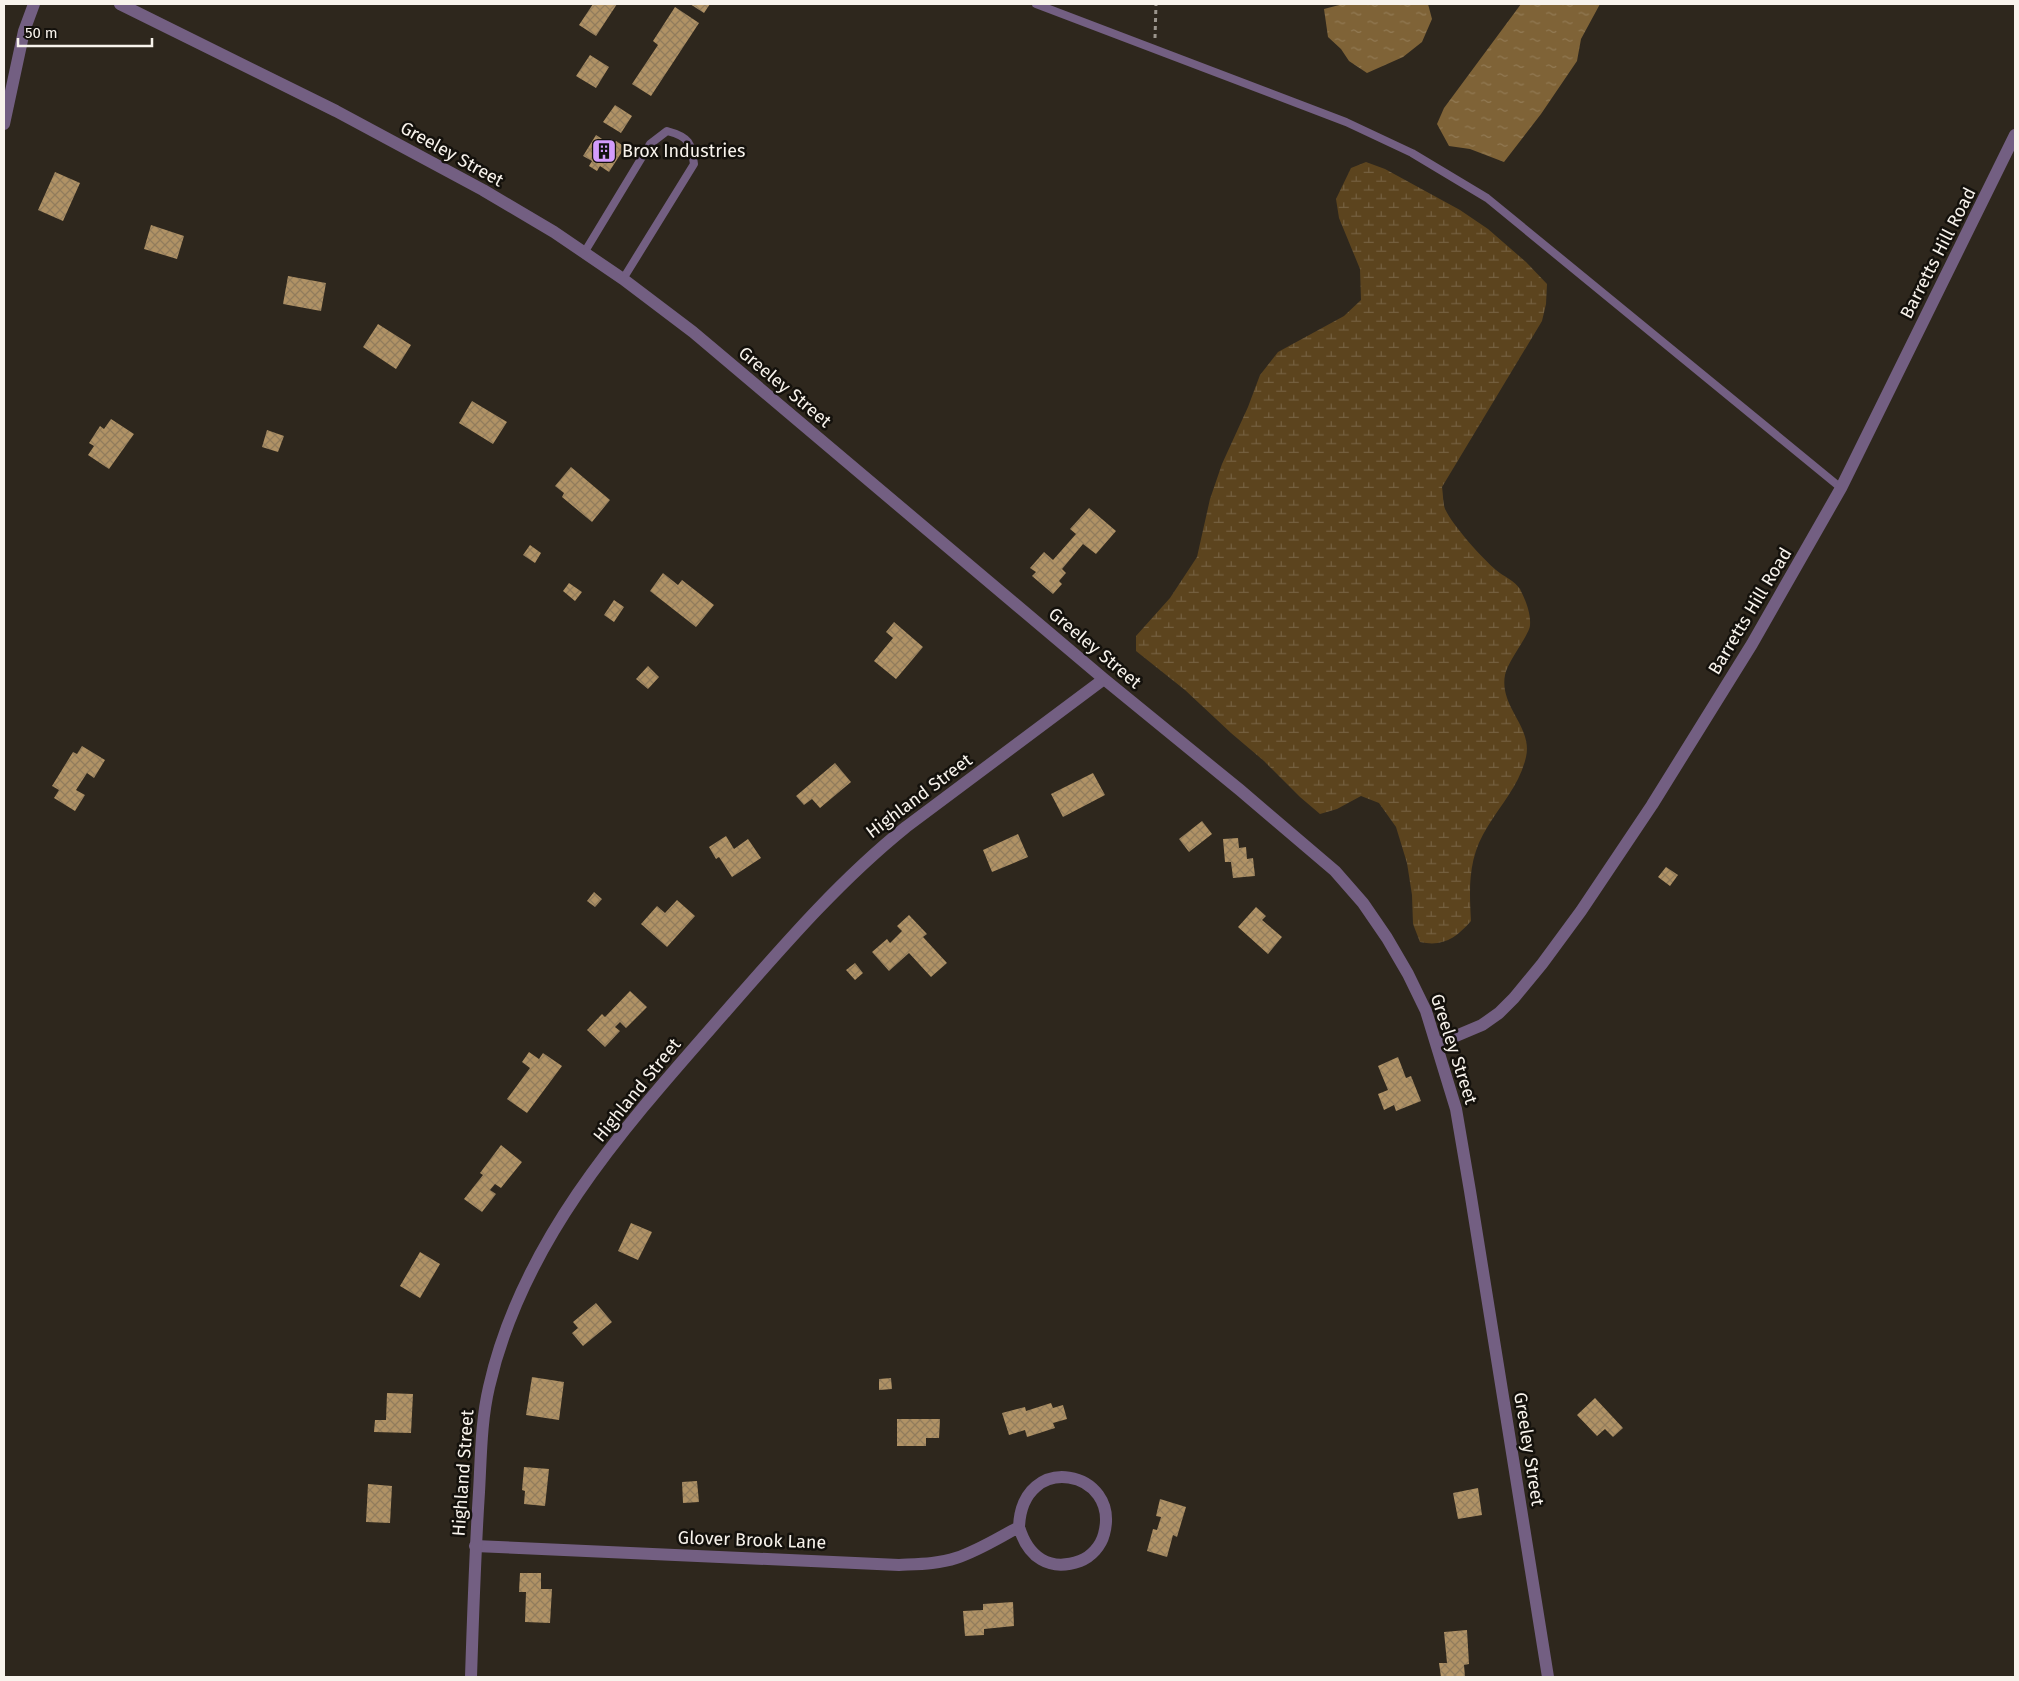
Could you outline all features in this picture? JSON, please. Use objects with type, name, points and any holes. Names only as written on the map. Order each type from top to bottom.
[{"type":"street","points":[[4,124],[24,31],[34,4]]},
{"type":"street","name":"Greeley Street","points":[[120,4],[345,116],[483,190],[554,232],[623,279],[693,332],[1104,679],[1240,790],[1335,871],[1363,903],[1387,938],[1408,974],[1426,1011],[1456,1109],[1548,1677]]},
{"type":"street","name":"Barretts Hill Road","points":[[1437,1044],[1482,1025],[1499,1013],[1542,964],[1581,911],[1652,805],[1752,644],[1841,488],[2015,135]]},
{"type":"street","name":"Highland Street","points":[[471,1677],[475,1546],[482,1430],[488,1389],[499,1349],[529,1273],[549,1236],[577,1193],[648,1100],[843,881],[874,852],[906,827],[1104,679]]},
{"type":"street","points":[[1062,1477],[1077,1479],[1090,1486],[1100,1497],[1106,1511],[1103,1539],[1095,1551],[1084,1560],[1070,1564],[1056,1565],[1043,1561],[1031,1552],[1023,1541],[1019,1527],[1019,1512],[1025,1498],[1034,1487],[1048,1480],[1062,1477]]},
{"type":"street","name":"Glover Brook Lane","points":[[475,1546],[899,1565],[930,1563],[955,1558],[977,1550],[1019,1527]]},
{"type":"lane","points":[[1036,4],[1346,122],[1412,153],[1487,198],[1841,488]]},
{"type":"lane","points":[[584,253],[650,144],[667,131],[681,134],[691,144],[694,164],[623,279]]},
{"type":"path","points":[[1155,49],[1156,4]]},
{"type":"green space","points":[[1366,162],[1385,169],[1460,210],[1488,229],[1526,262],[1547,284],[1546,304],[1542,321],[1442,487],[1445,509],[1454,524],[1490,565],[1520,589],[1529,611],[1530,625],[1527,635],[1507,669],[1504,686],[1511,707],[1525,736],[1527,746],[1526,757],[1520,776],[1481,838],[1473,860],[1470,884],[1471,921],[1448,940],[1436,943],[1420,942],[1413,924],[1412,895],[1407,863],[1396,827],[1379,803],[1361,796],[1337,809],[1320,814],[1185,690],[1136,651],[1136,636],[1170,598],[1197,557],[1210,499],[1222,464],[1248,407],[1260,375],[1278,352],[1344,316],[1361,300],[1360,269],[1339,218],[1336,199],[1351,168]]},
{"type":"water","points":[[1343,4],[1428,4],[1432,19],[1422,42],[1403,57],[1367,73],[1349,61],[1341,49],[1328,37],[1324,9]]},
{"type":"water","points":[[1521,4],[1600,4],[1581,39],[1577,61],[1541,114],[1504,162],[1470,149],[1449,146],[1437,124],[1444,108]]},
{"type":"building","points":[[593,4],[617,4],[596,36],[579,25]]},
{"type":"building","points":[[690,4],[710,4],[704,13]]},
{"type":"building","points":[[675,7],[699,23],[651,96],[632,84],[658,45],[653,41]]},
{"type":"building","points":[[590,55],[609,67],[596,88],[576,76]]},
{"type":"building","points":[[615,105],[632,116],[621,133],[603,122]]},
{"type":"building","name":"Brox Industries","points":[[596,135],[613,146],[616,141],[625,147],[609,172],[600,166],[597,171],[589,166],[592,161],[583,156]]},
{"type":"building","points":[[55,172],[80,183],[63,221],[38,210]]},
{"type":"building","points":[[151,225],[184,236],[177,259],[144,249]]},
{"type":"building","points":[[288,276],[326,283],[321,311],[283,304]]},
{"type":"building","points":[[378,324],[411,345],[396,369],[363,347]]},
{"type":"building","points":[[472,401],[507,422],[493,444],[459,423]]},
{"type":"building","points":[[111,419],[134,434],[109,469],[88,455],[94,446],[89,443],[100,426],[104,429]]},
{"type":"building","points":[[267,430],[284,436],[278,452],[262,447]]},
{"type":"building","points":[[571,467],[610,500],[592,522],[562,497],[564,493],[555,486]]},
{"type":"building","points":[[1089,508],[1116,531],[1096,554],[1083,544],[1062,569],[1066,573],[1059,581],[1062,584],[1053,594],[1032,576],[1036,572],[1030,568],[1044,552],[1053,560],[1076,534],[1070,529]]},
{"type":"building","points":[[530,545],[541,553],[535,563],[523,555]]},
{"type":"building","points":[[663,573],[678,585],[682,580],[714,605],[696,627],[650,591]]},
{"type":"building","points":[[569,583],[582,592],[575,601],[563,591]]},
{"type":"building","points":[[614,600],[624,607],[614,622],[604,615]]},
{"type":"building","points":[[894,622],[923,647],[896,679],[874,661],[893,638],[886,632]]},
{"type":"building","points":[[648,666],[659,677],[648,689],[636,679]]},
{"type":"building","points":[[82,746],[105,760],[94,778],[87,773],[76,790],[85,795],[75,811],[54,798],[59,790],[52,786],[73,752],[77,754]]},
{"type":"building","points":[[835,763],[851,782],[820,808],[812,799],[804,805],[796,796]]},
{"type":"building","points":[[1093,773],[1105,795],[1063,817],[1051,794]]},
{"type":"building","points":[[1202,821],[1212,834],[1189,852],[1179,839]]},
{"type":"building","points":[[1018,834],[1028,857],[992,872],[983,850]]},
{"type":"building","points":[[726,836],[734,849],[748,839],[761,858],[732,877],[719,857],[716,859],[709,847]]},
{"type":"building","points":[[1238,838],[1239,848],[1246,847],[1247,859],[1253,858],[1255,876],[1233,878],[1231,862],[1225,862],[1223,839]]},
{"type":"building","points":[[1666,867],[1678,875],[1670,886],[1658,877]]},
{"type":"building","points":[[594,892],[602,899],[595,907],[587,901]]},
{"type":"building","points":[[677,900],[695,916],[667,947],[641,924],[657,906],[665,913]]},
{"type":"building","points":[[1256,907],[1266,916],[1262,920],[1282,937],[1268,954],[1238,927]]},
{"type":"building","points":[[909,915],[927,934],[923,937],[947,963],[931,977],[909,953],[889,971],[872,952],[887,939],[890,943],[902,931],[897,926]]},
{"type":"building","points":[[855,963],[863,973],[855,980],[846,970]]},
{"type":"building","points":[[630,991],[647,1007],[626,1028],[620,1022],[615,1027],[620,1031],[605,1047],[587,1030],[602,1014],[605,1017]]},
{"type":"building","points":[[529,1052],[539,1059],[543,1053],[562,1066],[527,1113],[507,1099],[530,1068],[522,1062]]},
{"type":"building","points":[[1398,1057],[1406,1078],[1411,1076],[1421,1101],[1396,1111],[1394,1105],[1384,1110],[1378,1094],[1388,1090],[1378,1066]]},
{"type":"building","points":[[501,1145],[522,1162],[501,1188],[495,1184],[490,1190],[496,1194],[482,1212],[464,1199],[483,1175],[480,1173]]},
{"type":"building","points":[[631,1223],[652,1232],[638,1260],[618,1251]]},
{"type":"building","points":[[420,1252],[440,1264],[420,1298],[400,1286]]},
{"type":"building","points":[[596,1303],[612,1322],[583,1346],[572,1333],[578,1328],[573,1322]]},
{"type":"building","points":[[532,1377],[564,1382],[559,1420],[526,1415]]},
{"type":"building","points":[[891,1378],[892,1389],[879,1390],[879,1379]]},
{"type":"building","points":[[387,1393],[413,1394],[411,1433],[374,1432],[375,1420],[386,1420]]},
{"type":"building","points":[[1595,1398],[1623,1428],[1613,1437],[1605,1429],[1597,1436],[1577,1415]]},
{"type":"building","points":[[1051,1403],[1053,1408],[1063,1405],[1067,1419],[1053,1423],[1055,1428],[1027,1437],[1025,1430],[1009,1435],[1002,1413],[1025,1407],[1026,1411]]},
{"type":"building","points":[[897,1419],[940,1419],[939,1438],[926,1438],[926,1446],[897,1446]]},
{"type":"building","points":[[524,1467],[549,1469],[545,1506],[524,1504],[525,1491],[522,1490]]},
{"type":"building","points":[[697,1481],[699,1502],[683,1503],[682,1482]]},
{"type":"building","points":[[368,1484],[392,1486],[390,1523],[366,1522]]},
{"type":"building","points":[[1478,1488],[1482,1515],[1458,1519],[1453,1493]]},
{"type":"building","points":[[1160,1499],[1186,1507],[1177,1537],[1173,1535],[1167,1557],[1147,1551],[1153,1529],[1157,1530],[1161,1517],[1156,1516]]},
{"type":"building","points":[[520,1573],[541,1573],[541,1589],[552,1589],[550,1623],[525,1622],[526,1592],[519,1592]]},
{"type":"building","points":[[1013,1602],[1014,1626],[984,1629],[984,1635],[965,1636],[963,1611],[983,1610],[983,1604]]},
{"type":"building","points":[[1467,1630],[1469,1664],[1464,1665],[1465,1677],[1441,1677],[1439,1663],[1447,1663],[1444,1632]]},
{"type":"place","name":"Brox Industries","points":[[604,151]]}]
